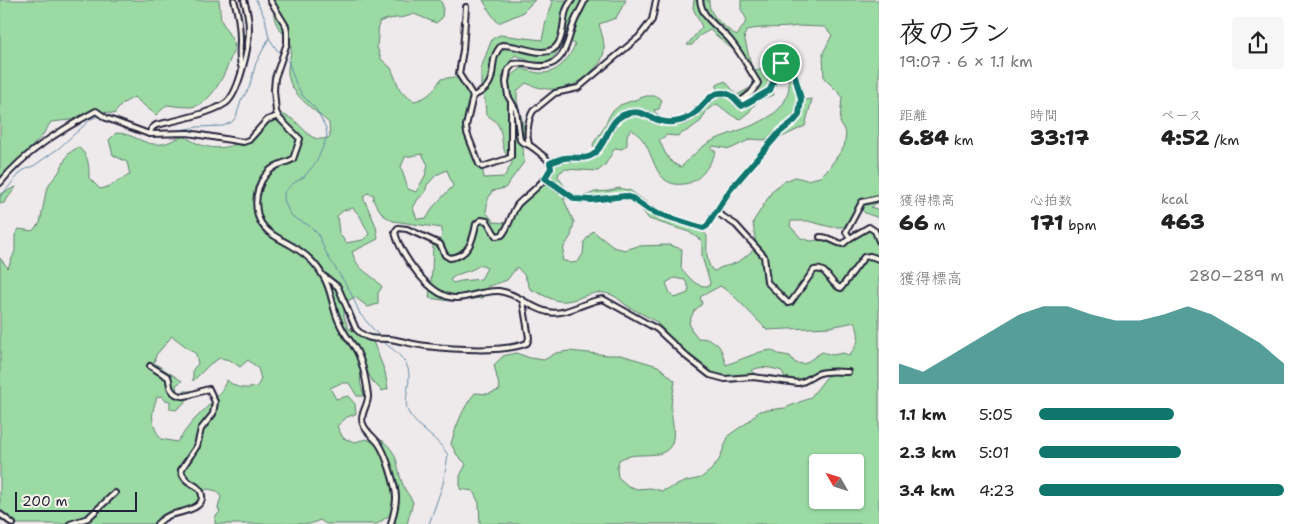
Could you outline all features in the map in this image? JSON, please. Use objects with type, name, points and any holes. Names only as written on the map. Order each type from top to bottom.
[{"type":"street","points":[[234,0],[238,10],[240,42],[238,60],[242,68]]},
{"type":"street","points":[[149,134],[156,125],[207,111],[227,102],[232,95],[242,68],[249,32],[244,0]]},
{"type":"street","points":[[270,0],[286,26],[287,42],[275,78],[276,112],[300,139],[294,159],[269,171],[264,177],[257,191],[258,216],[269,232],[297,248],[311,260],[327,282],[340,325],[355,348],[363,371],[369,398],[362,416],[362,422],[365,429],[380,445],[395,491],[396,500],[391,524]]},
{"type":"street","points":[[473,96],[484,92],[488,86],[496,54],[502,46],[512,45],[539,52],[546,52],[555,47],[564,30],[565,13],[572,0]]},
{"type":"street","points":[[585,0],[561,56],[546,66],[516,63],[508,70],[506,82],[508,93],[516,110],[520,140],[529,144],[550,163],[551,168],[545,178],[515,209],[509,228],[502,235],[497,236],[493,233],[488,223],[484,220],[476,222],[470,245],[463,253],[456,257],[448,258],[440,244],[407,229],[398,228],[395,232],[397,240],[406,257],[426,282],[439,294],[456,298],[488,291],[498,291],[519,298],[540,309],[553,312],[563,312],[594,300],[603,299],[656,329],[710,375],[726,378],[753,377],[798,383],[826,372],[848,372]]},
{"type":"street","points":[[529,144],[527,139],[533,111],[555,93],[578,88],[639,36],[652,20],[656,0]]},
{"type":"street","points":[[700,0],[702,10],[707,18],[730,40],[758,83],[751,93],[738,103]]},
{"type":"street","points":[[466,7],[459,74],[473,96],[466,126],[479,164],[482,166],[510,157],[511,101]]},
{"type":"street","points":[[545,178],[575,199],[591,200],[625,196],[632,198],[649,210],[703,228],[707,226],[730,190],[774,139],[799,115],[801,99],[792,67],[781,63],[768,92],[742,106],[728,94],[714,94],[690,117],[672,123],[658,121],[642,112],[635,111],[624,114],[611,126],[603,144],[594,154],[585,158],[564,158],[550,163]]},
{"type":"street","points":[[0,183],[12,167],[45,140],[96,111],[106,118],[149,134],[188,133],[243,142],[250,140],[268,120],[278,116]]},
{"type":"street","points":[[850,238],[846,232],[862,202],[879,198]]},
{"type":"street","points":[[716,212],[736,225],[764,256],[767,282],[788,302],[791,302],[814,270],[818,269],[825,272],[832,283],[841,288],[864,257],[870,256],[879,259]]},
{"type":"street","points":[[820,237],[826,236],[839,244],[843,244],[869,228],[875,231],[879,241]]},
{"type":"street","points":[[324,276],[338,286],[356,329],[361,334],[378,340],[394,339],[426,346],[468,349],[527,343],[529,338],[523,302],[519,298]]},
{"type":"street","points":[[150,366],[168,377],[172,390],[179,396],[184,398],[209,389],[215,402],[213,414],[202,429],[197,446],[180,470],[183,477],[200,490],[202,494],[201,500],[196,507],[169,515],[157,524]]},
{"type":"street","points":[[70,524],[88,518],[116,493]]},
{"type":"street","points":[[0,514],[13,524]]},
{"type":"green space","points":[[0,0],[219,0],[221,20],[235,45],[225,73],[219,83],[207,99],[199,105],[182,107],[167,105],[156,115],[134,97],[122,104],[114,114],[95,110],[80,119],[51,122],[42,136],[0,180]]},
{"type":"green space","points":[[276,0],[440,0],[443,6],[442,18],[436,23],[414,14],[379,22],[377,47],[381,59],[391,68],[401,92],[414,101],[430,93],[441,79],[463,80],[474,91],[464,128],[482,167],[484,178],[504,177],[512,163],[510,155],[507,156],[504,150],[500,128],[493,119],[486,115],[485,100],[481,91],[481,68],[492,39],[500,35],[542,40],[553,2],[550,0],[626,0],[616,18],[599,24],[604,41],[603,54],[600,63],[585,77],[570,86],[562,88],[545,89],[526,83],[517,91],[517,101],[526,135],[523,147],[524,162],[505,188],[492,191],[488,199],[486,212],[494,222],[507,223],[519,201],[550,179],[550,168],[562,161],[586,160],[596,157],[593,144],[611,113],[620,105],[646,96],[657,96],[662,100],[659,109],[654,110],[661,118],[667,121],[686,120],[703,101],[716,95],[717,85],[725,81],[737,95],[752,87],[753,80],[738,54],[710,30],[699,36],[692,45],[687,45],[702,27],[693,8],[694,0],[709,0],[709,6],[714,16],[737,36],[747,20],[741,9],[741,0],[879,0],[879,201],[871,207],[879,210],[879,218],[865,213],[858,206],[844,227],[831,227],[808,221],[791,221],[790,226],[801,238],[811,241],[823,239],[842,247],[869,227],[879,229],[879,261],[876,262],[879,265],[879,524],[480,524],[479,503],[473,491],[460,489],[460,476],[466,464],[457,455],[451,444],[460,417],[475,393],[488,394],[500,390],[494,365],[503,356],[516,353],[544,360],[556,353],[569,351],[621,355],[658,366],[675,381],[671,405],[672,442],[665,452],[623,458],[619,460],[617,468],[618,477],[628,486],[637,489],[650,488],[662,491],[687,481],[701,478],[719,460],[729,435],[748,422],[759,411],[785,408],[810,398],[829,374],[822,372],[814,378],[805,380],[785,378],[782,371],[762,368],[751,371],[762,377],[747,376],[733,382],[722,380],[701,368],[656,322],[614,296],[595,293],[572,300],[557,301],[530,289],[525,276],[517,267],[507,280],[487,287],[483,298],[450,301],[429,298],[433,245],[442,237],[442,228],[393,221],[383,215],[373,200],[374,195],[367,193],[363,197],[376,226],[378,239],[352,252],[361,269],[382,287],[378,293],[378,304],[368,307],[355,297],[344,303],[344,316],[348,328],[372,339],[385,372],[388,389],[382,391],[373,382],[364,365],[360,381],[365,396],[357,396],[349,383],[341,383],[330,388],[336,399],[348,396],[355,404],[356,414],[347,417],[337,426],[343,438],[355,442],[366,439],[379,445],[382,440],[395,456],[404,487],[413,502],[407,524],[392,524],[396,513],[396,505],[390,515],[377,524],[326,524],[320,520],[310,524],[215,524],[215,517],[220,512],[218,508],[221,497],[217,491],[208,489],[202,492],[202,504],[198,507],[184,515],[163,519],[160,524],[7,524],[0,519],[0,258],[8,268],[15,251],[15,235],[19,229],[32,231],[40,223],[46,192],[50,183],[59,172],[68,154],[78,147],[88,161],[89,178],[100,189],[108,187],[130,175],[127,162],[113,155],[109,140],[116,133],[122,133],[144,142],[156,144],[165,143],[184,136],[200,145],[217,148],[241,142],[261,126],[281,114],[292,119],[313,137],[323,139],[330,137],[329,123],[302,99],[291,85],[288,68],[291,44],[275,21]],"holes":[[[798,26],[825,27],[832,35],[823,53],[824,78],[842,96],[840,122],[846,134],[844,147],[820,177],[807,180],[795,177],[783,182],[773,190],[753,222],[756,247],[741,260],[715,271],[712,270],[707,258],[707,236],[702,230],[657,214],[647,203],[631,191],[619,188],[595,192],[581,198],[570,196],[558,176],[559,173],[565,169],[598,171],[605,165],[615,148],[622,149],[627,145],[627,135],[631,129],[645,143],[662,177],[668,182],[684,184],[690,183],[704,172],[716,152],[711,148],[714,146],[730,149],[751,139],[763,140],[784,136],[805,126],[812,99],[797,98],[794,83],[788,69],[788,92],[784,103],[776,111],[755,124],[710,142],[681,167],[670,160],[659,140],[667,135],[677,136],[690,129],[701,121],[707,110],[717,104],[731,115],[740,119],[749,112],[758,100],[774,95],[773,88],[763,70],[756,70],[751,65],[744,36],[747,30]],[[570,40],[575,45],[560,66],[547,73],[522,68],[511,76],[506,88],[502,78],[508,64],[515,55],[532,62],[549,62],[564,44]],[[422,154],[428,165],[425,176],[416,192],[408,189],[401,167],[405,157]],[[447,170],[453,186],[433,207],[427,218],[417,219],[413,208],[418,199],[425,193],[427,185],[436,175]],[[617,195],[639,206],[649,219],[689,232],[702,241],[702,257],[710,282],[709,286],[696,284],[681,269],[682,249],[669,245],[638,246],[625,250],[613,247],[593,231],[584,242],[583,254],[578,262],[571,263],[562,260],[564,247],[571,236],[574,222],[563,198],[580,201]],[[353,208],[360,216],[369,234],[363,240],[346,243],[339,233],[337,216],[344,210]],[[480,265],[487,268],[481,279],[453,283],[450,280],[457,275]],[[674,278],[685,280],[689,288],[688,293],[675,298],[670,293],[666,283]],[[720,286],[731,293],[767,330],[830,327],[855,322],[858,340],[849,356],[844,353],[832,355],[822,352],[804,364],[795,363],[790,356],[778,354],[771,350],[760,352],[726,365],[718,345],[711,340],[698,338],[691,329],[689,322],[694,311],[702,304],[700,297]],[[172,336],[196,354],[198,364],[193,369],[193,381],[210,364],[220,358],[230,360],[240,367],[248,360],[258,368],[261,379],[257,387],[248,388],[237,387],[227,380],[219,395],[192,422],[177,442],[161,439],[153,423],[157,397],[161,396],[165,400],[170,401],[170,409],[176,410],[193,395],[194,391],[177,393],[176,385],[182,381],[154,363],[156,355]]]},
{"type":"green space","points":[[483,0],[535,0],[522,13],[498,23]]},
{"type":"green space","points":[[16,187],[4,203],[0,204],[0,194]]},
{"type":"waterway","points":[[256,0],[265,18],[269,38],[277,50],[287,58],[296,84],[303,96],[316,109],[326,128],[327,137],[317,161],[305,176],[291,185],[284,193],[284,200],[293,217],[310,226],[318,234],[327,255],[350,291],[360,314],[380,337]]},
{"type":"waterway","points":[[174,131],[197,127],[223,126],[232,122],[249,88],[256,63],[269,38]]},
{"type":"waterway","points":[[0,197],[22,171],[35,165],[59,148],[91,119],[101,115]]},
{"type":"waterway","points":[[128,124],[148,131]]},
{"type":"waterway","points":[[382,341],[393,349],[407,366],[409,378],[406,404],[410,415],[448,455],[443,484],[429,524]]},
{"type":"route","points":[[781,63],[792,67],[801,99],[799,115],[780,132],[730,190],[707,226],[703,228],[649,210],[632,198],[625,196],[581,201],[571,197],[545,178],[551,168],[550,163],[564,158],[588,158],[594,154],[603,144],[611,126],[624,114],[635,111],[642,112],[658,121],[672,123],[690,117],[696,113],[710,96],[722,93],[734,97],[742,106],[770,90],[781,63]]}]
